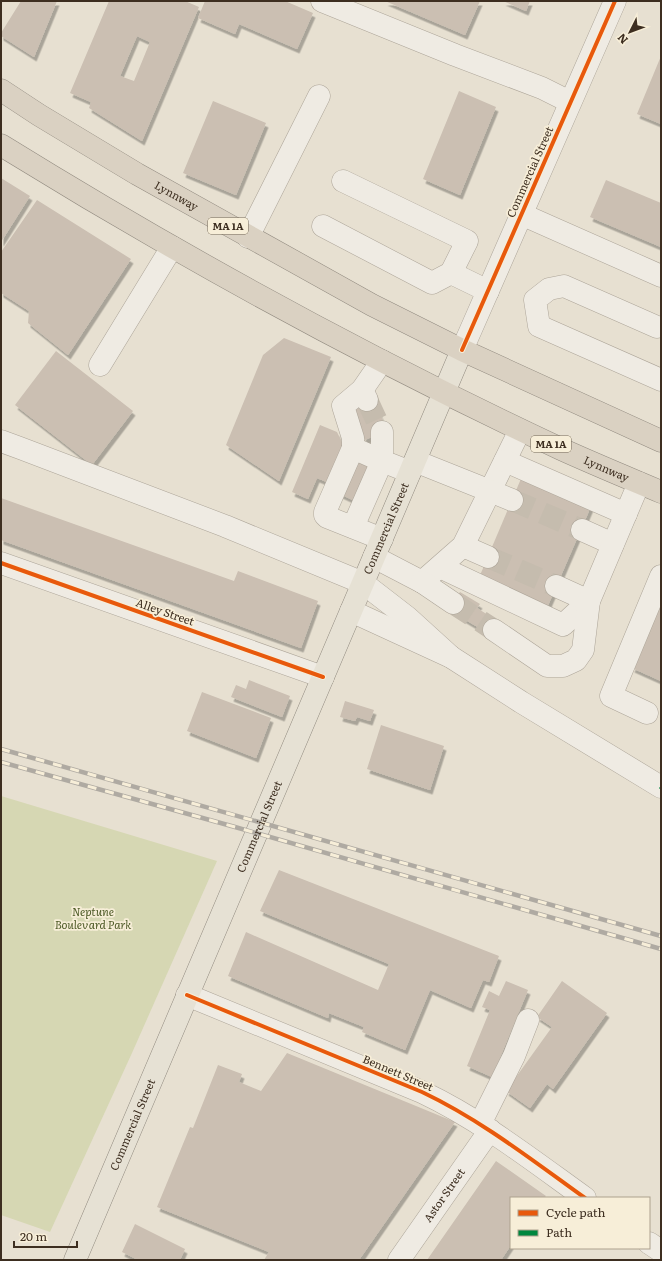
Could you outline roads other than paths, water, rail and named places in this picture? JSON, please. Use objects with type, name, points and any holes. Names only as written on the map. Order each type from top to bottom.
[{"type":"highway","name":"Lynnway","points":[[1,90],[104,155],[379,309],[462,350],[661,441]]},
{"type":"highway","name":"Lynnway","points":[[1,145],[172,247],[276,306],[520,430],[661,492]]},
{"type":"main road","points":[[444,392],[462,350]]},
{"type":"main road","name":"Commercial Street","points":[[75,1260],[444,392]]},
{"type":"street","points":[[322,1],[455,55],[542,88],[570,102]]},
{"type":"street","name":"Commercial Street","points":[[462,350],[615,1]]},
{"type":"street","points":[[248,237],[319,96]]},
{"type":"street","points":[[323,226],[432,283],[451,273],[467,241],[343,181]]},
{"type":"street","points":[[522,214],[661,276]]},
{"type":"street","points":[[100,365],[172,247]]},
{"type":"street","points":[[451,273],[488,291]]},
{"type":"street","points":[[657,327],[564,286],[549,289],[535,300],[539,326],[661,380]]},
{"type":"street","points":[[382,361],[365,395],[343,406],[353,438],[353,448],[325,515],[353,527],[422,582],[453,603]]},
{"type":"street","points":[[422,582],[463,546],[520,430]]},
{"type":"street","points":[[353,527],[382,461],[382,432]]},
{"type":"street","points":[[1,441],[225,526],[363,583],[407,617],[451,657]]},
{"type":"street","points":[[353,448],[382,461],[413,466],[490,491],[512,500]]},
{"type":"street","points":[[505,461],[626,514]]},
{"type":"street","points":[[494,630],[547,666],[563,666],[576,660],[583,650],[589,601],[639,483]]},
{"type":"street","points":[[582,530],[613,544]]},
{"type":"street","points":[[463,546],[488,557]]},
{"type":"street","name":"Alley Street","points":[[1,563],[323,677]]},
{"type":"street","points":[[440,567],[563,624],[589,601]]},
{"type":"street","points":[[648,713],[612,696],[661,576]]},
{"type":"street","points":[[556,586],[589,601]]},
{"type":"street","points":[[351,611],[451,657],[527,706],[661,787]]},
{"type":"street","name":"Bennett Street","points":[[187,995],[444,1102],[485,1127],[585,1197]]},
{"type":"street","name":"Astor Street","points":[[399,1260],[485,1127],[528,1020]]},
{"type":"street","points":[[650,1244],[661,1251]]},
{"type":"tunnel","points":[[367,400],[382,432]]},
{"type":"tunnel","points":[[512,500],[582,530]]},
{"type":"tunnel","points":[[488,557],[556,586]]},
{"type":"tunnel","points":[[453,603],[494,630]]},
{"type":"railway","points":[[1,749],[661,936]]},
{"type":"railway","points":[[1,762],[235,827],[661,949]]},
{"type":"park label","name":"Neptune Boulevard Park","points":[[93,918]]}]
